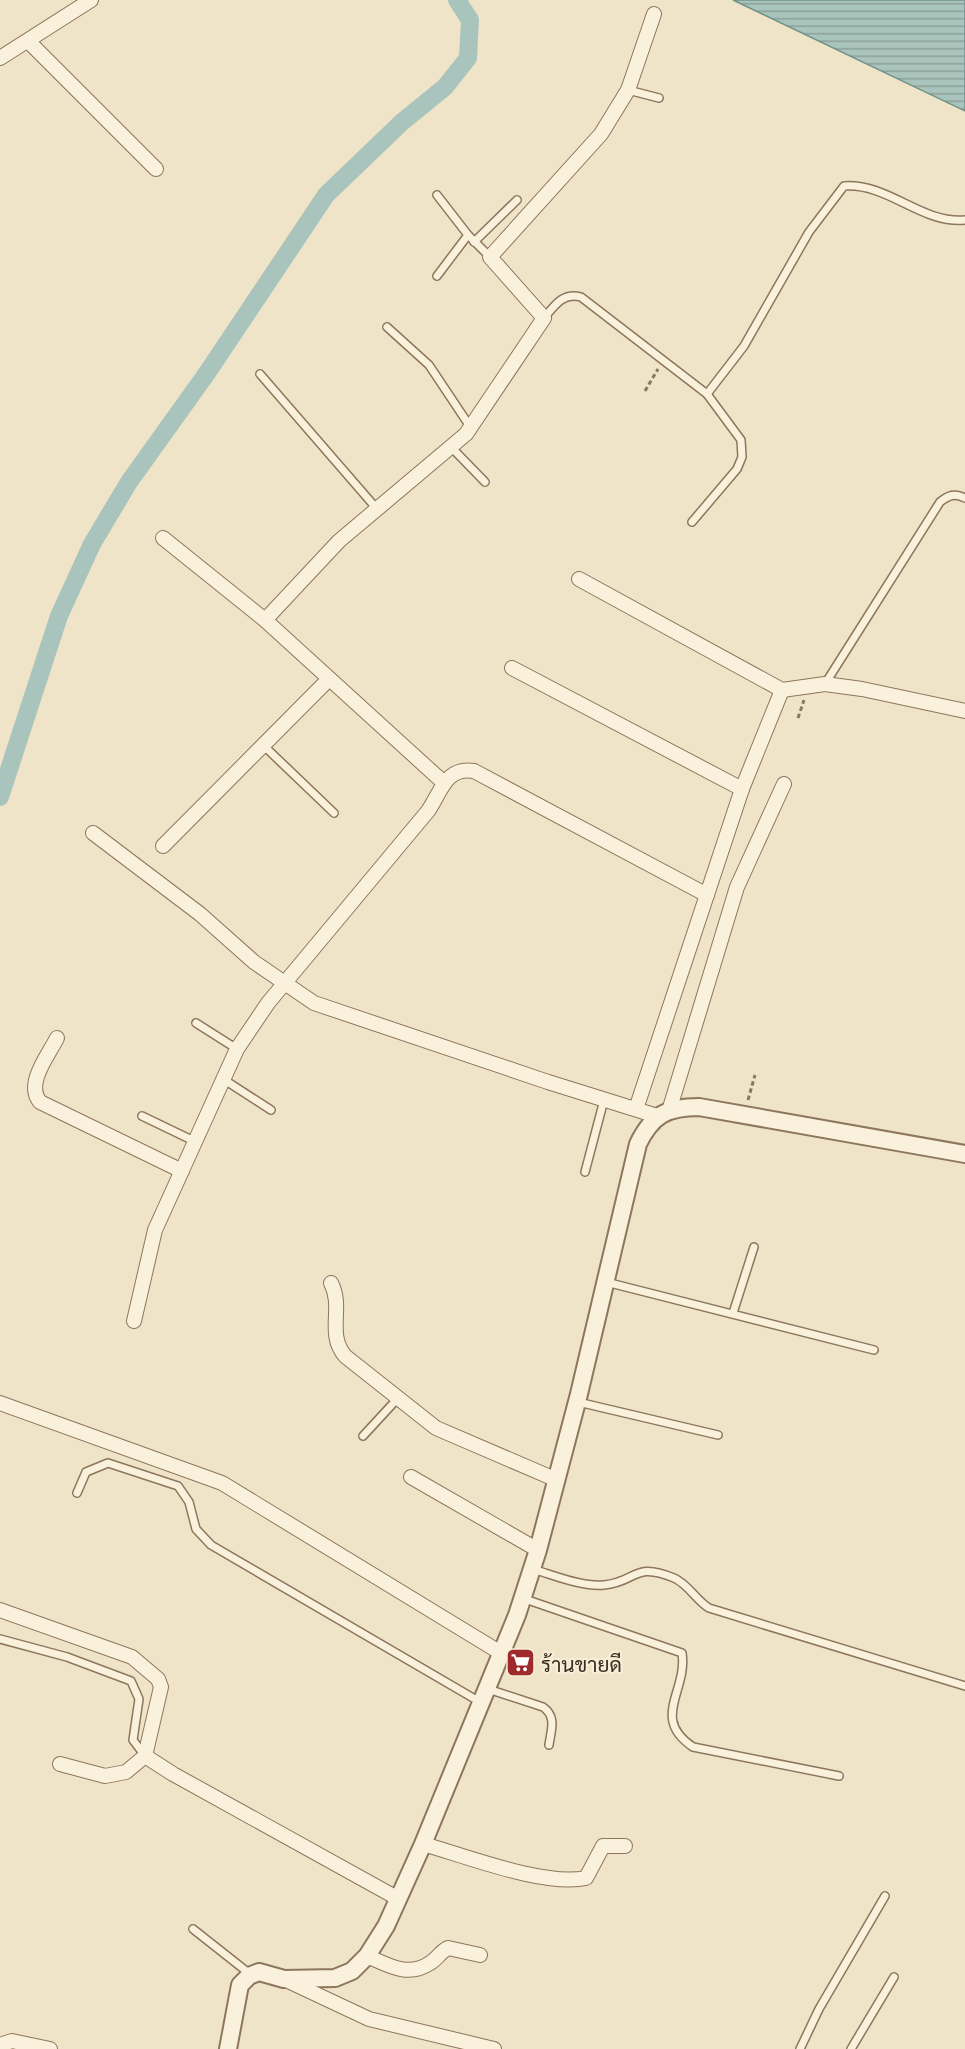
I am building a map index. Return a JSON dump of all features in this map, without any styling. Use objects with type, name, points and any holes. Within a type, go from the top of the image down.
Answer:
[{"type":"street","points":[[0,58],[29,42],[92,0]]},
{"type":"street","points":[[265,620],[339,540],[452,447],[471,428],[544,318],[490,258],[601,134],[628,90],[654,14]]},
{"type":"street","points":[[29,42],[156,169]]},
{"type":"street","points":[[163,538],[265,620],[443,782]]},
{"type":"street","points":[[579,579],[782,690],[825,684],[862,688],[965,711]]},
{"type":"street","points":[[512,668],[742,789]]},
{"type":"street","points":[[164,846],[329,679]]},
{"type":"street","points":[[636,1109],[742,789],[782,690]]},
{"type":"street","points":[[134,1321],[155,1230],[237,1049],[268,1003],[428,811],[443,782],[462,769],[474,771],[707,895]]},
{"type":"street","points":[[284,1979],[335,1978],[352,1971],[367,1956],[386,1926],[485,1696],[538,1550],[577,1402],[638,1144],[646,1127],[663,1114],[737,887],[784,784]]},
{"type":"street","points":[[93,833],[200,914],[284,985],[314,1003],[636,1109],[663,1114],[699,1107],[965,1154]]},
{"type":"street","points":[[57,1038],[33,1085],[35,1096],[40,1102],[182,1171]]},
{"type":"street","points":[[332,1284],[337,1294],[334,1331],[339,1350],[399,1397],[419,1417],[436,1428],[557,1480]]},
{"type":"street","points":[[0,1403],[222,1483],[501,1653]]},
{"type":"street","points":[[411,1477],[538,1550]]},
{"type":"street","points":[[0,1610],[132,1657],[158,1679],[161,1687],[145,1756],[126,1772],[105,1776],[60,1764]]},
{"type":"street","points":[[145,1756],[173,1774],[397,1898]]},
{"type":"street","points":[[423,1844],[550,1879],[573,1881],[586,1878],[603,1846],[625,1846]]},
{"type":"street","points":[[367,1956],[405,1971],[426,1966],[448,1948],[480,1955]]},
{"type":"street","points":[[228,2049],[240,1985],[251,1975],[260,1972],[284,1979],[369,2019],[494,2049]]},
{"type":"street","points":[[0,2045],[12,2041],[50,2049]]},
{"type":"lane","points":[[628,90],[659,98]]},
{"type":"lane","points":[[707,394],[744,346],[809,232],[844,186],[860,185],[888,193],[940,219],[965,220]]},
{"type":"lane","points":[[437,195],[490,258]]},
{"type":"lane","points":[[437,276],[471,238],[517,200]]},
{"type":"lane","points":[[544,318],[561,298],[571,294],[581,297],[662,362],[707,394],[741,440],[742,457],[737,469],[692,522]]},
{"type":"lane","points":[[387,327],[429,365],[471,428]]},
{"type":"lane","points":[[260,374],[377,509]]},
{"type":"lane","points":[[452,447],[485,482]]},
{"type":"lane","points":[[825,684],[940,502],[956,494],[965,498]]},
{"type":"lane","points":[[263,746],[334,813]]},
{"type":"lane","points":[[196,1023],[237,1049]]},
{"type":"lane","points":[[223,1079],[271,1110]]},
{"type":"lane","points":[[585,1172],[604,1100]]},
{"type":"lane","points":[[142,1116],[196,1142]]},
{"type":"lane","points":[[733,1313],[754,1247]]},
{"type":"lane","points":[[606,1282],[874,1350]]},
{"type":"lane","points":[[363,1436],[399,1397]]},
{"type":"lane","points":[[577,1402],[718,1435]]},
{"type":"lane","points":[[77,1493],[86,1472],[108,1463],[178,1486],[189,1502],[196,1529],[211,1545],[485,1696],[543,1707],[553,1718],[549,1745]]},
{"type":"lane","points":[[532,1568],[598,1585],[606,1585],[642,1571],[651,1570],[677,1579],[709,1608],[965,1686]]},
{"type":"lane","points":[[522,1598],[682,1653],[672,1723],[678,1735],[693,1747],[839,1776]]},
{"type":"lane","points":[[0,1639],[67,1657],[126,1678],[135,1687],[139,1698],[133,1740],[145,1756]]},
{"type":"lane","points":[[800,2049],[819,2009],[885,1896]]},
{"type":"lane","points":[[193,1929],[251,1975]]},
{"type":"lane","points":[[851,2049],[894,1977]]},
{"type":"path","points":[[645,391],[662,362]]},
{"type":"path","points":[[744,1114],[755,1075]]},
{"type":"water","points":[[733,0],[965,0],[965,111]]},
{"type":"waterway","points":[[0,797],[59,616],[92,544],[129,482],[207,373],[326,195],[402,122],[445,87],[468,58],[470,20],[457,0]]},
{"type":"place","name":"ร้านขายดี","points":[[520,1663]]}]
